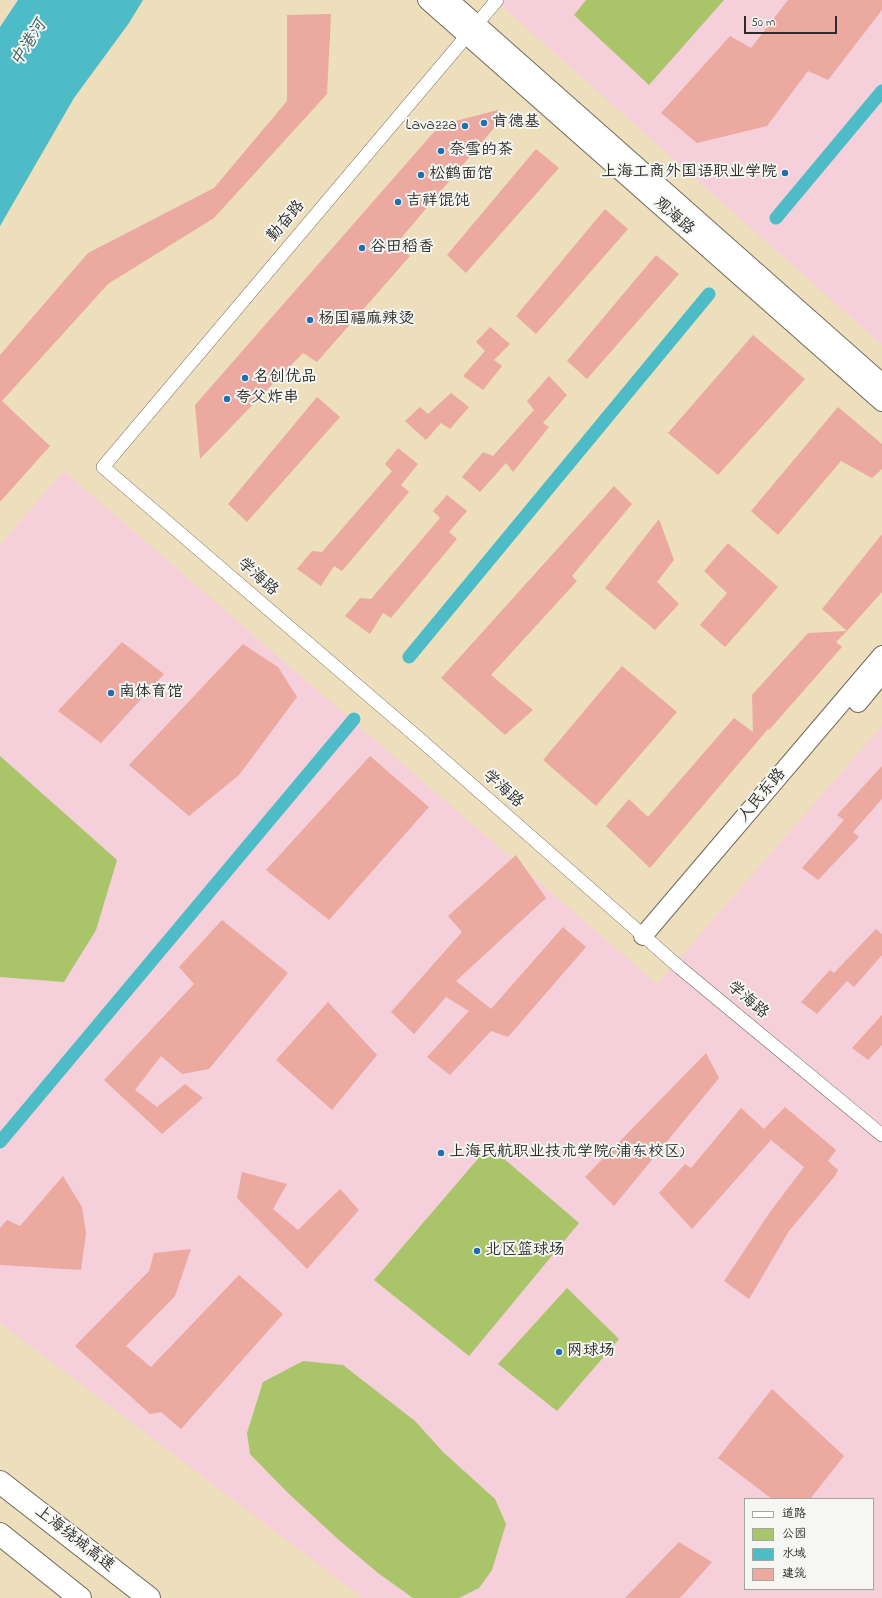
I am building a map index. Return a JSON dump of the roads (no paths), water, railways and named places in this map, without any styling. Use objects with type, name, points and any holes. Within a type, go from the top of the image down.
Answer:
[{"type":"highway","name":"上海绕城高速","points":[[0,1482],[150,1598]]},
{"type":"highway","points":[[0,1534],[80,1598]]},
{"type":"main road","name":"观海路","points":[[427,0],[472,30],[882,383]]},
{"type":"main road","name":"观海路","points":[[449,0],[472,30],[882,402]]},
{"type":"main road","name":"人民东路","points":[[648,940],[882,655]]},
{"type":"main road","name":"人民东路","points":[[648,940],[882,674]]},
{"type":"street","name":"勤奋路","points":[[103,467],[497,0]]},
{"type":"street","name":"学海路","points":[[103,467],[422,742],[648,940],[882,1135]]},
{"type":"water","name":"中港河","points":[[18,0],[143,0],[129,23],[74,98],[0,226],[0,27]]},
{"type":"waterway","points":[[776,218],[882,91]]},
{"type":"waterway","points":[[409,657],[709,294]]},
{"type":"waterway","points":[[0,1142],[354,719]]},
{"type":"place","name":"肯德基","points":[[484,123]]},
{"type":"place","name":"Lavazza","points":[[465,126]]},
{"type":"place","name":"奈雪的茶","points":[[441,151]]},
{"type":"place","name":"上海工商外国语职业学院","points":[[785,173]]},
{"type":"place","name":"松鹤面馆","points":[[421,175]]},
{"type":"place","name":"吉祥馄饨","points":[[398,202]]},
{"type":"place","name":"谷田稻香","points":[[362,248]]},
{"type":"place","name":"杨国福麻辣烫","points":[[310,320]]},
{"type":"place","name":"名创优品","points":[[245,378]]},
{"type":"place","name":"夸父炸串","points":[[227,399]]},
{"type":"place","name":"南体育馆","points":[[111,693]]},
{"type":"place","name":"上海民航职业技术学院(浦东校区)","points":[[441,1153]]},
{"type":"place","name":"北区篮球场","points":[[477,1251]]},
{"type":"place","name":"网球场","points":[[559,1352]]}]
